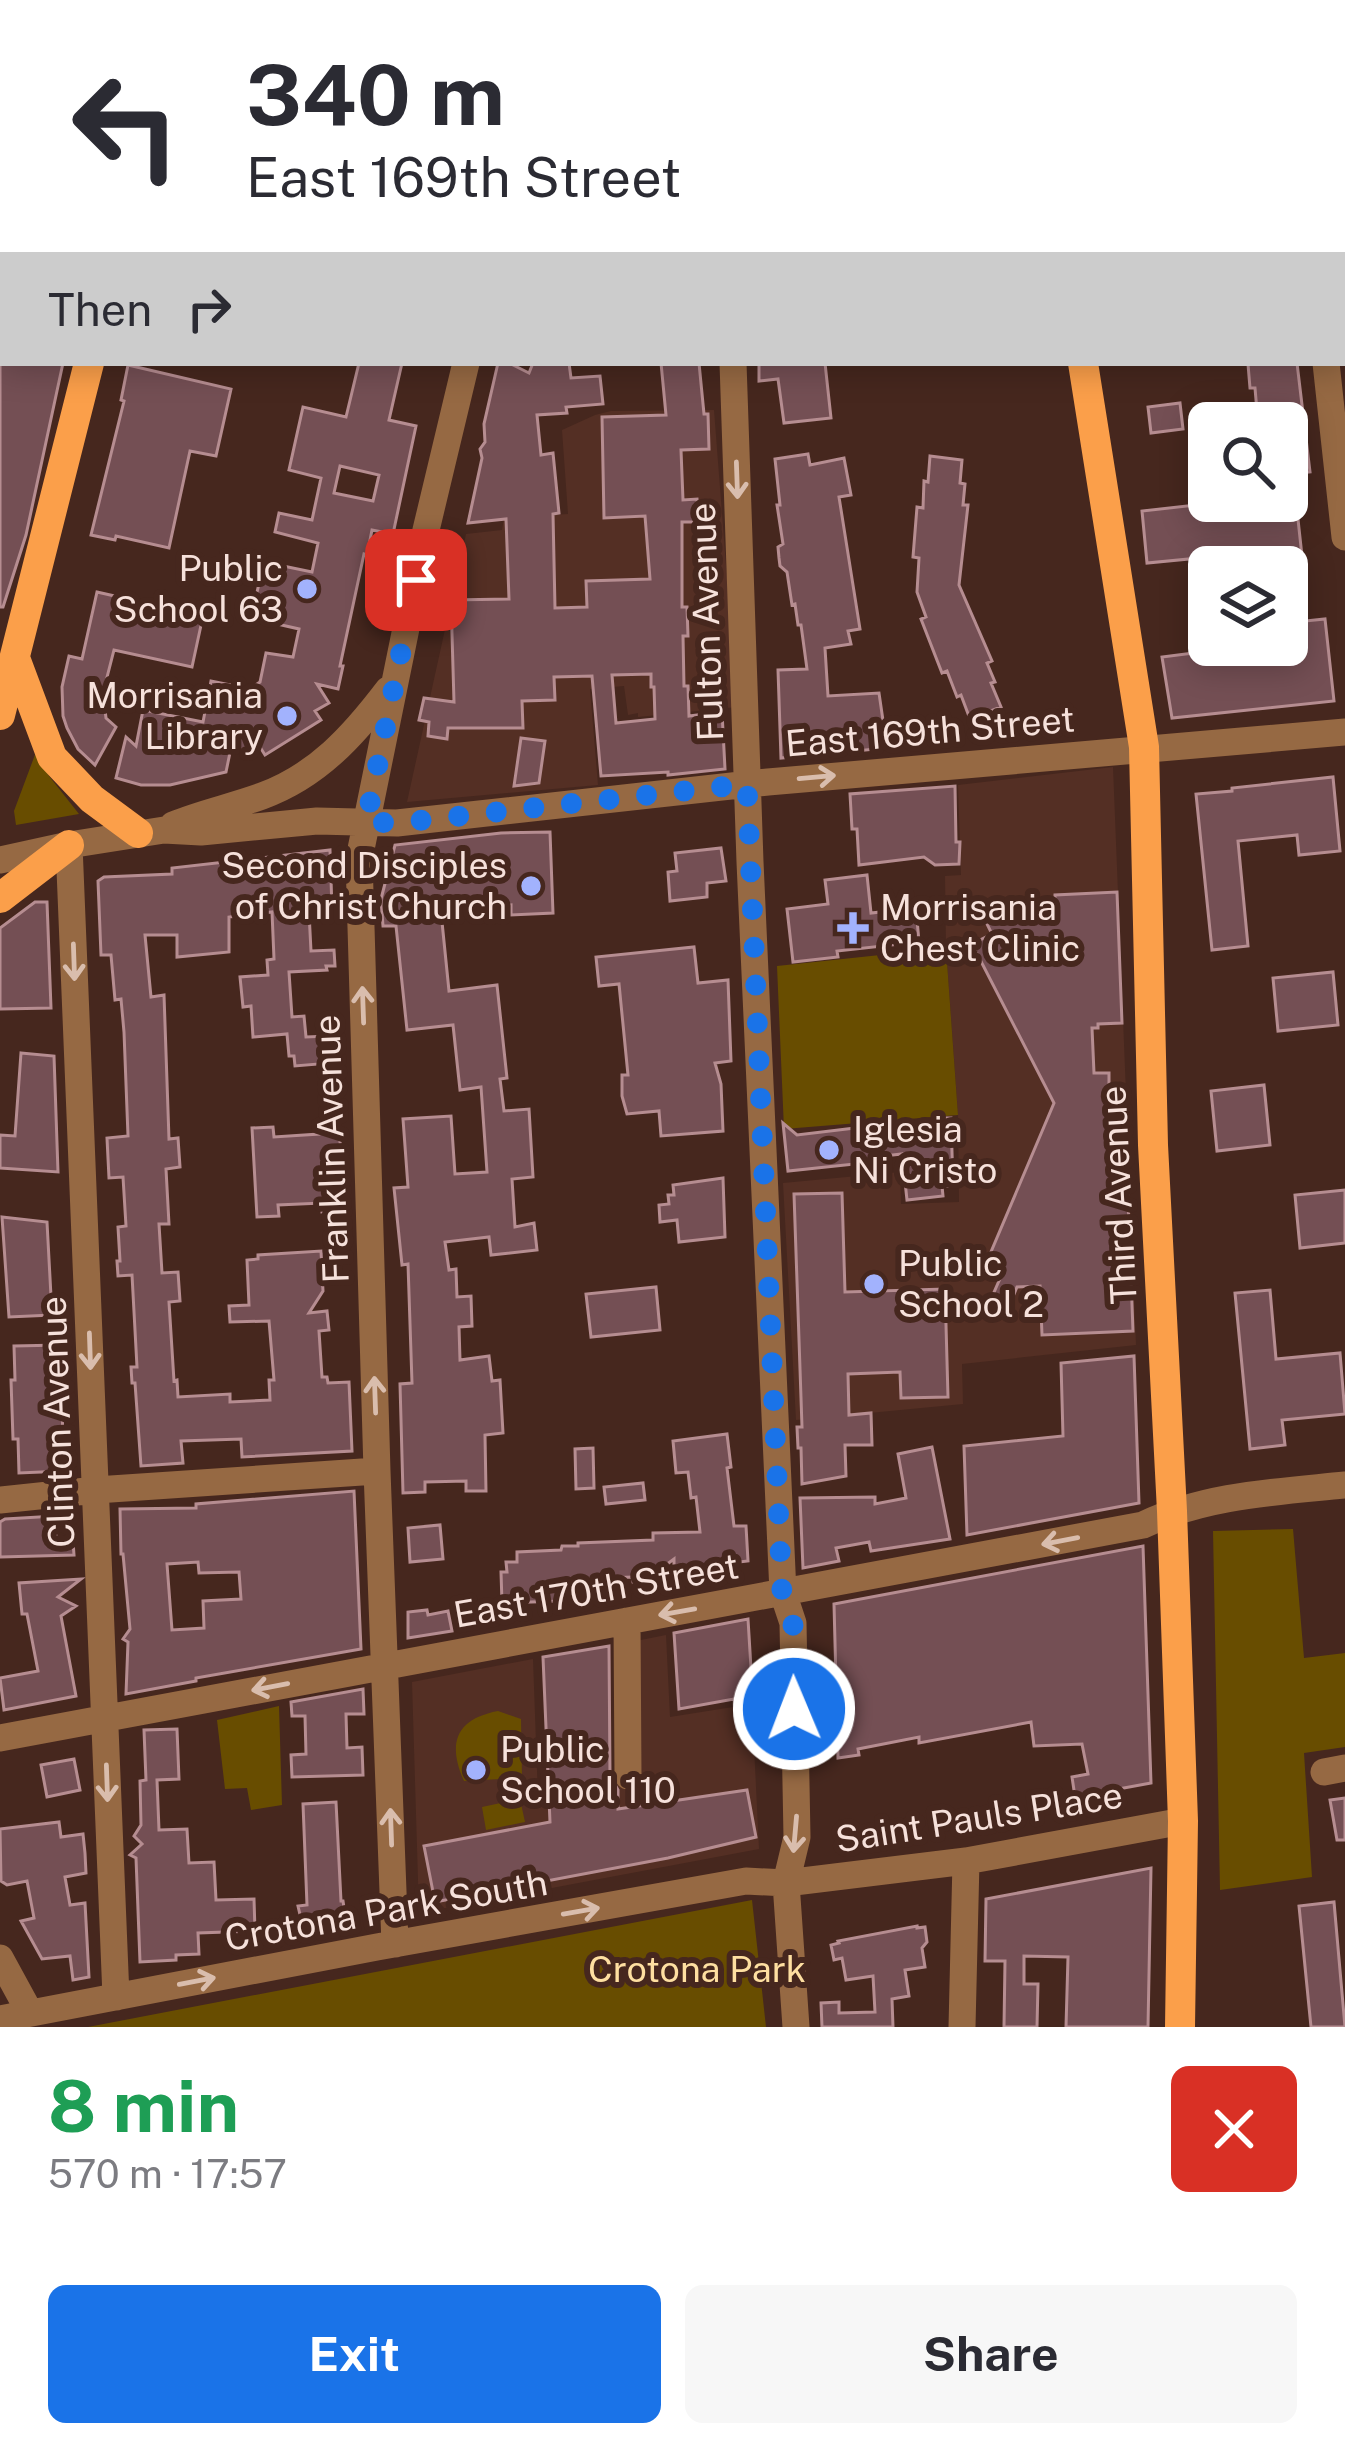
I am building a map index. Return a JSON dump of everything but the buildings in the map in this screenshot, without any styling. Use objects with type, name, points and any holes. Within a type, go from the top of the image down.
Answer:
[{"type":"main road","points":[[0,715],[88,366]]},
{"type":"main road","name":"Third Avenue","points":[[1084,366],[1144,747],[1153,1145],[1183,1821],[1180,2027]]},
{"type":"main road","points":[[14,658],[52,757],[92,799],[151,831]]},
{"type":"main road","points":[[0,898],[69,845]]},
{"type":"street","name":"Franklin Avenue","points":[[395,1943],[359,859],[465,366]]},
{"type":"street","name":"Fulton Avenue","points":[[733,366],[782,1593],[793,1623],[797,1838],[786,1883],[796,2027]]},
{"type":"street","points":[[1326,366],[1345,537]]},
{"type":"street","name":"East 169th Street","points":[[0,860],[151,831],[269,794],[342,747],[394,682]]},
{"type":"street","name":"East 169th Street","points":[[151,831],[201,832],[317,821],[397,823],[747,784],[1345,732]]},
{"type":"street","name":"Clinton Avenue","points":[[69,845],[116,1997]]},
{"type":"street","points":[[0,1500],[377,1471]]},
{"type":"street","name":"East 170th Street","points":[[0,1738],[1142,1525],[1172,1511],[1222,1499],[1345,1484]]},
{"type":"street","points":[[627,1621],[628,1776]]},
{"type":"street","name":"Saint Pauls Place","points":[[786,1883],[966,1861],[1183,1821]]},
{"type":"street","points":[[962,2027],[966,1861]]},
{"type":"street","name":"Crotona Park South","points":[[0,2019],[746,1881],[786,1883]]},
{"type":"street","points":[[0,1958],[30,2012]]},
{"type":"shaded area","points":[[714,410],[737,707],[638,717],[638,713],[628,715],[624,686],[590,689],[598,785],[407,802],[466,534],[502,530],[504,518],[568,514],[562,430],[611,411]]},
{"type":"shaded area","points":[[1113,767],[1136,1345],[962,1364],[963,1404],[796,1420],[783,1183],[900,1172],[901,1204],[959,1202],[945,876],[961,875],[958,785]]},
{"type":"shaded area","name":"Public School 110","points":[[666,1635],[670,1717],[752,1704],[759,1849],[419,1913],[412,1682],[533,1659],[538,1798],[617,1784],[636,1641]]},
{"type":"green space","points":[[36,752],[79,814],[16,825],[14,811]]},
{"type":"green space","points":[[946,948],[958,1115],[784,1129],[777,966]]},
{"type":"green space","points":[[1293,1529],[1304,1658],[1345,1653],[1345,1747],[1304,1753],[1312,1877],[1220,1890],[1213,1531]]},
{"type":"green space","points":[[279,1706],[282,1805],[251,1810],[247,1788],[225,1789],[217,1720]]},
{"type":"green space","points":[[498,1711],[521,1719],[522,1778],[464,1781],[456,1755],[459,1735],[473,1720]]},
{"type":"green space","points":[[520,1799],[525,1822],[486,1830],[482,1807]]},
{"type":"green space","name":"Crotona Park","points":[[752,1900],[766,2027],[88,2027]]},
{"type":"place","name":"Public School 63","points":[[307,589]]},
{"type":"place","name":"Morrisania Library","points":[[287,716]]},
{"type":"place","name":"Second Disciples of Christ Church","points":[[531,886]]},
{"type":"place","name":"Morrisania Chest Clinic","points":[[853,928]]},
{"type":"place","name":"Iglesia Ni Cristo","points":[[829,1150]]},
{"type":"place","name":"Public School 2","points":[[874,1284]]},
{"type":"place","name":"Public School 110","points":[[476,1770]]},
{"type":"route","points":[[416,580],[366,822],[397,823],[747,784],[782,1593],[793,1623],[794,1709]]}]
